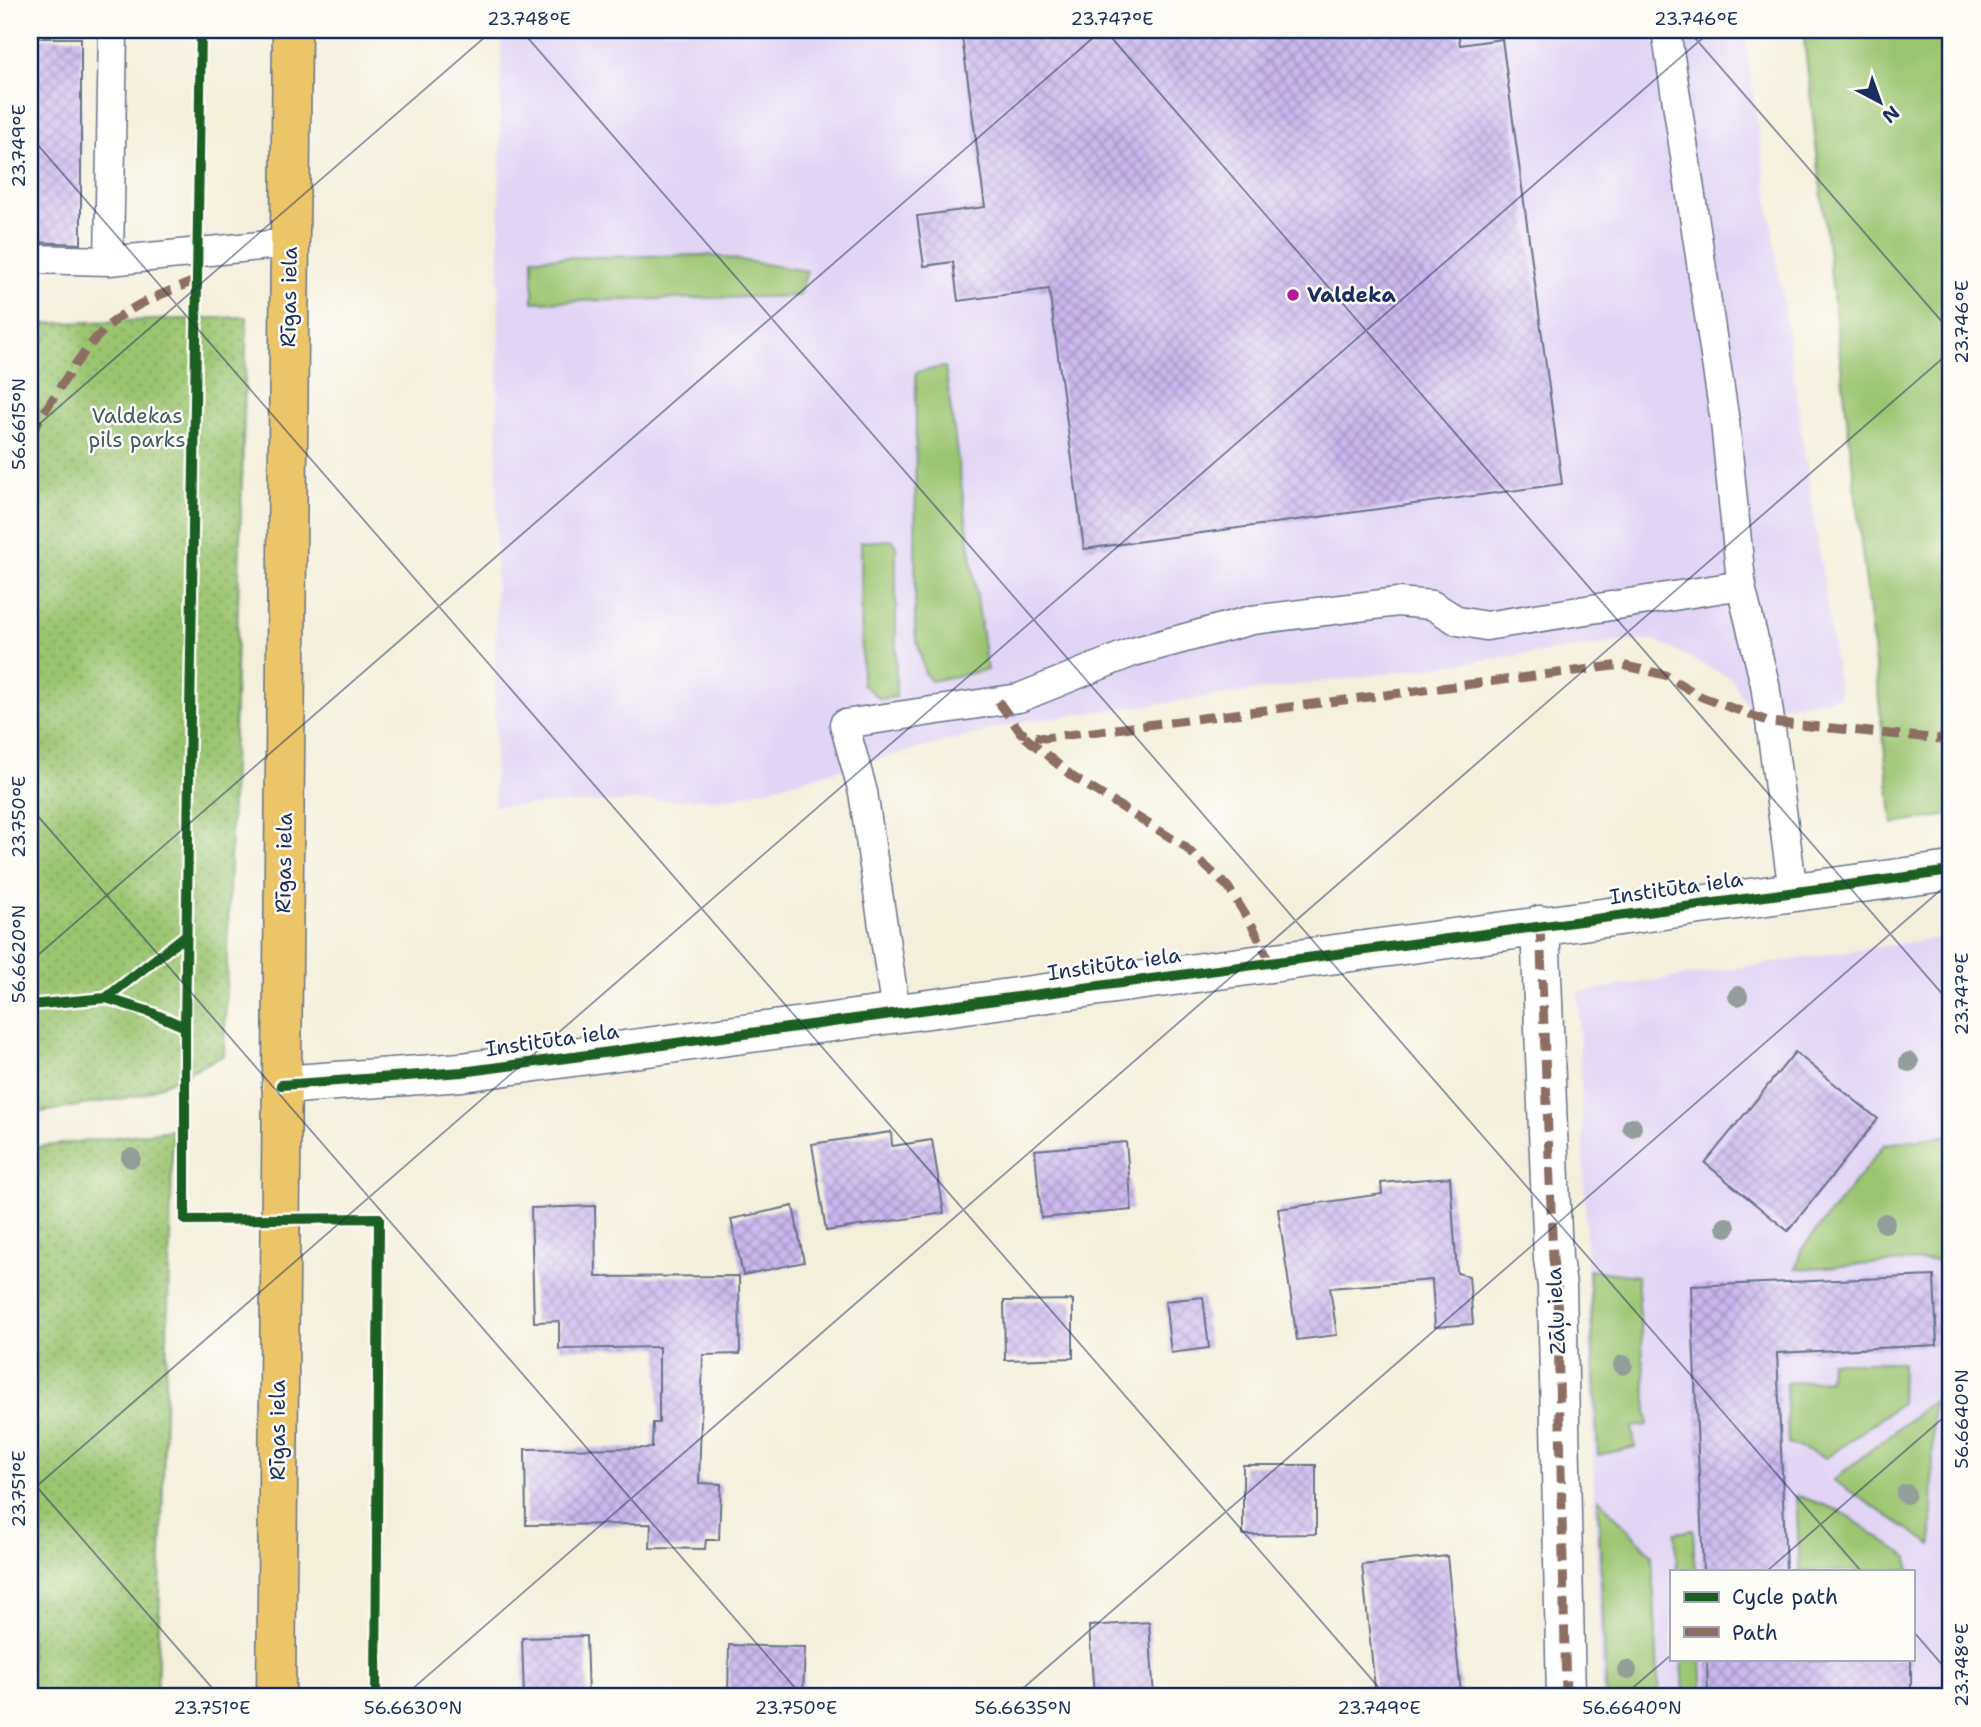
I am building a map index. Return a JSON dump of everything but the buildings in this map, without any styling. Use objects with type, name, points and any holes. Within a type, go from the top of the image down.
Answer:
[{"type":"main road","name":"Rīgas iela","points":[[276,1697],[292,30]]},
{"type":"street","name":"Institūta iela","points":[[281,1086],[462,1072],[1951,871]]},
{"type":"street","name":"Zāļu iela","points":[[1540,925],[1553,1259],[1557,1286],[1566,1697]]},
{"type":"lane","points":[[109,261],[113,30]]},
{"type":"lane","points":[[1666,30],[1726,422],[1742,584],[1765,684],[1793,892]]},
{"type":"lane","points":[[30,259],[109,261],[290,243]]},
{"type":"lane","points":[[896,1013],[863,792],[844,724],[1018,698],[1133,652],[1252,620],[1398,602],[1432,605],[1458,621],[1486,626],[1742,584]]},
{"type":"shaded area","points":[[501,30],[1744,30],[1840,697],[1750,711],[1731,678],[1654,640],[1628,641],[1022,722],[732,798],[494,806]]},
{"type":"shaded area","points":[[1951,936],[1951,1697],[1601,1697],[1578,992]]},
{"type":"green space","points":[[1803,30],[1951,30],[1951,815],[1893,824]]},
{"type":"green space","points":[[708,255],[807,271],[799,296],[533,302],[533,258]]},
{"type":"green space","name":"Valdekas pils parks","points":[[247,317],[224,1055],[142,1095],[30,1114],[30,324]]},
{"type":"green space","points":[[945,367],[987,670],[931,681],[925,674],[915,632],[916,372]]},
{"type":"green space","points":[[893,540],[896,546],[896,697],[880,699],[862,684],[861,542]]},
{"type":"green space","points":[[173,1130],[157,1697],[30,1697],[30,1148]]},
{"type":"green space","points":[[1951,1135],[1951,1259],[1796,1269],[1801,1250],[1885,1144]]},
{"type":"green space","points":[[1589,1270],[1637,1276],[1648,1425],[1632,1427],[1635,1447],[1598,1455]]},
{"type":"green space","points":[[1830,1362],[1902,1362],[1901,1403],[1826,1458],[1788,1443],[1786,1383],[1829,1380]]},
{"type":"green space","points":[[1933,1401],[1932,1545],[1833,1480]]},
{"type":"green space","points":[[1796,1495],[1840,1511],[1908,1557],[1909,1570],[1800,1570]]},
{"type":"green space","points":[[1598,1498],[1652,1555],[1659,1697],[1606,1697]]},
{"type":"green space","points":[[1693,1530],[1695,1570],[1677,1570],[1675,1533]]},
{"type":"green space","points":[[1682,1660],[1701,1660],[1703,1695],[1684,1694]]},
{"type":"marked path","points":[[30,434],[79,359],[102,332],[133,308],[196,280]]},
{"type":"marked path","points":[[998,701],[1021,733],[1044,738],[1622,665],[1665,675],[1702,697],[1770,722],[1951,740]]},
{"type":"marked path","points":[[1025,737],[1073,777],[1184,846],[1228,887],[1253,927],[1270,962]]},
{"type":"marked path","points":[[1540,925],[1553,1259],[1557,1286],[1566,1697]]},
{"type":"cycle path","points":[[201,30],[185,1027],[185,1220],[379,1218],[376,1697]]},
{"type":"cycle path","points":[[281,1085],[462,1072],[1951,871]]},
{"type":"cycle path","points":[[106,998],[186,935]]},
{"type":"cycle path","points":[[30,1005],[106,998],[185,1027]]},
{"type":"place","name":"Valdeka","points":[[1293,295]]}]
